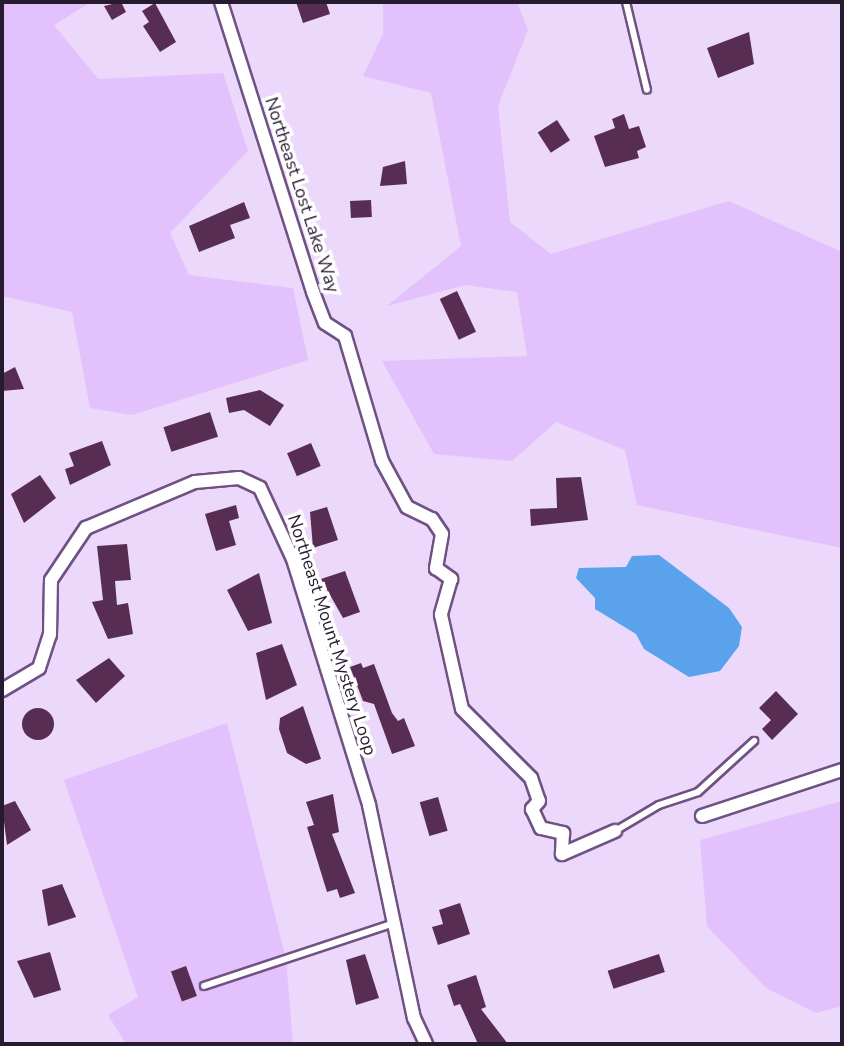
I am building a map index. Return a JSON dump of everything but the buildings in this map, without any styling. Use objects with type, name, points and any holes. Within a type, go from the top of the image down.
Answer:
[{"type":"street","name":"Northeast Lost Lake Way","points":[[221,2],[301,258],[325,323],[345,336],[382,461],[407,507],[432,519],[442,534],[436,568],[451,579],[441,615],[462,709],[531,778],[539,801],[532,809],[541,828],[563,833],[562,854],[615,831]]},
{"type":"street","name":"Northeast Mount Mystery Loop","points":[[2,690],[39,668],[50,635],[51,580],[86,528],[195,482],[239,478],[260,488],[297,572],[369,805],[414,1018],[426,1044]]},
{"type":"street","points":[[702,816],[842,770]]},
{"type":"lane","points":[[626,2],[647,90]]},
{"type":"lane","points":[[615,831],[659,804],[698,792],[754,741]]},
{"type":"lane","points":[[204,986],[395,923]]},
{"type":"shaded area","points":[[2,2],[91,2],[54,25],[98,79],[223,73],[248,151],[170,233],[189,275],[293,288],[308,360],[132,415],[90,408],[72,312],[2,296]]},
{"type":"shaded area","points":[[383,2],[517,2],[528,30],[498,106],[510,222],[551,254],[729,201],[842,252],[842,548],[637,505],[625,450],[556,422],[512,461],[434,454],[382,361],[527,356],[517,292],[465,285],[387,306],[461,246],[431,93],[363,76],[383,34]]},
{"type":"shaded area","points":[[227,723],[286,959],[293,1044],[126,1044],[108,1015],[138,997],[64,780]]},
{"type":"shaded area","points":[[842,801],[842,1006],[816,1013],[766,988],[707,926],[700,840]]},
{"type":"water","points":[[659,555],[729,608],[742,627],[739,646],[720,671],[689,677],[644,649],[636,634],[595,609],[595,598],[576,578],[579,568],[626,567],[632,556]]}]
